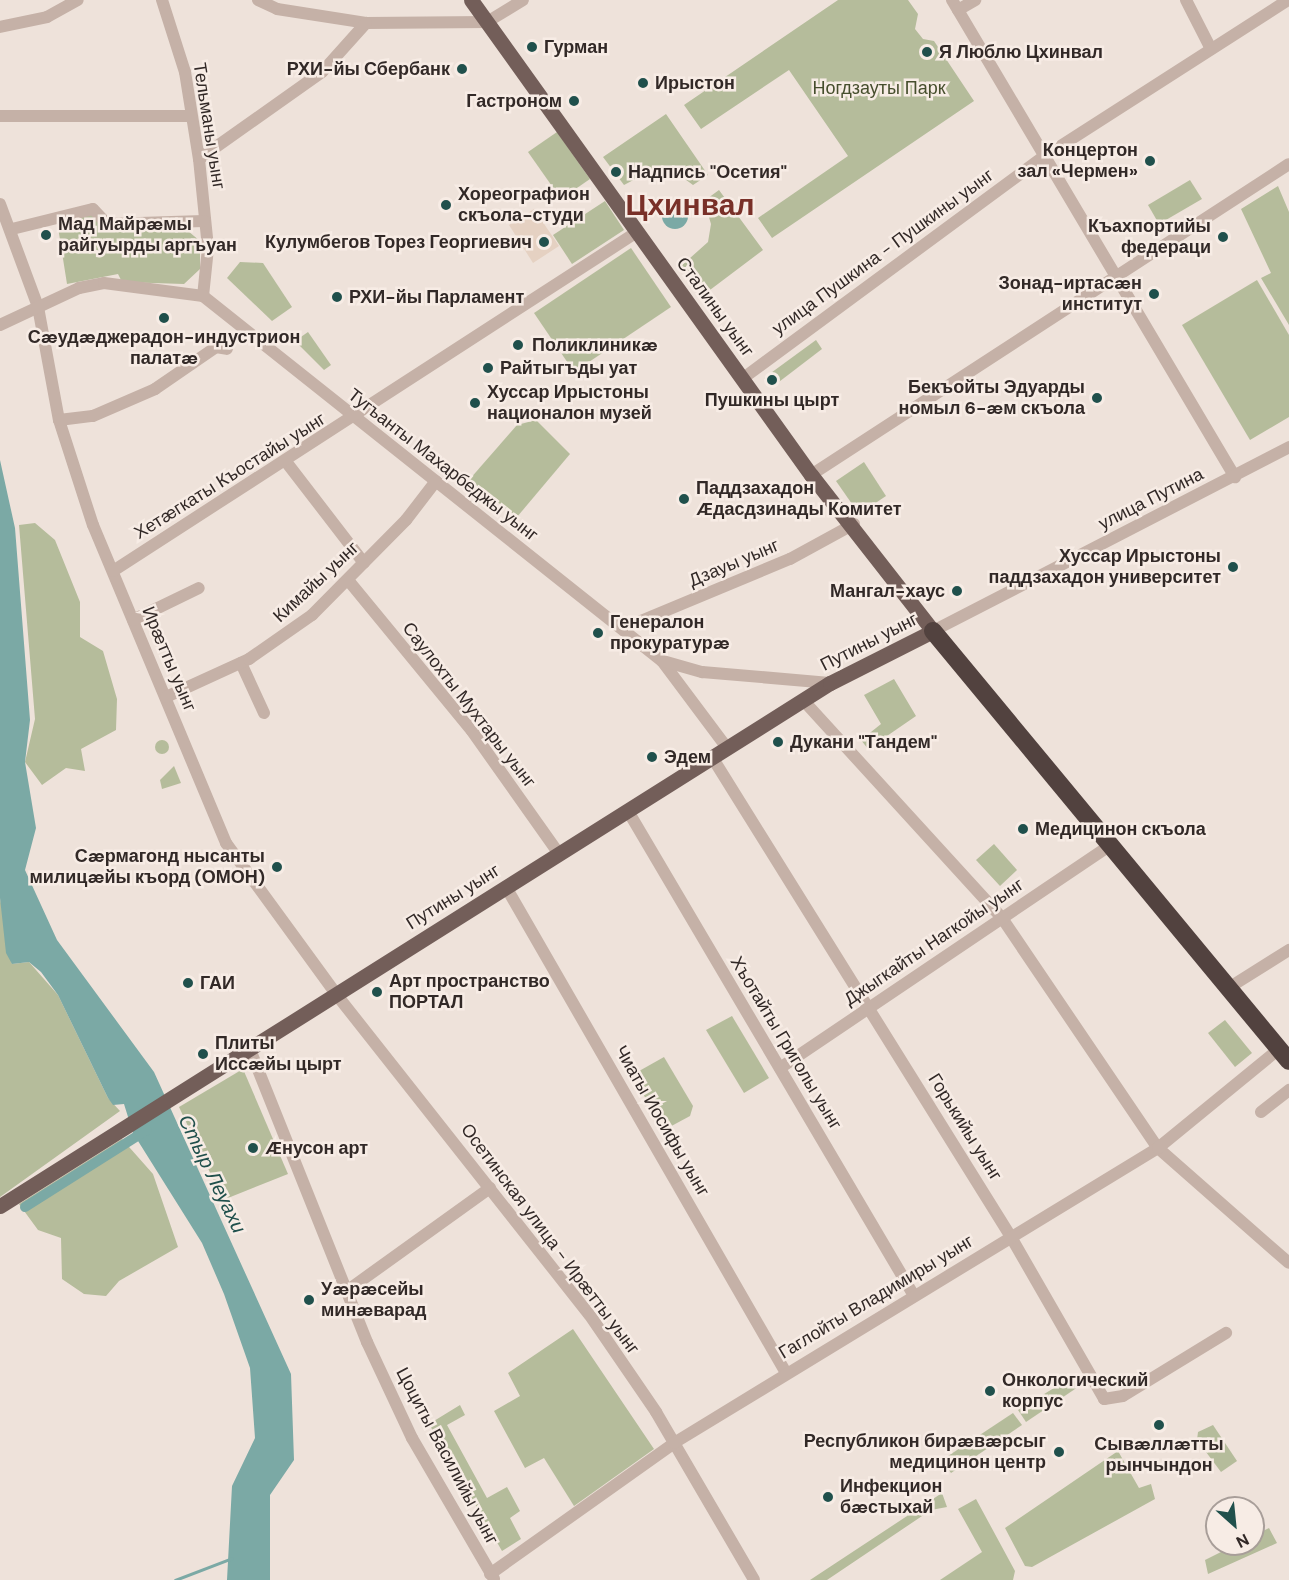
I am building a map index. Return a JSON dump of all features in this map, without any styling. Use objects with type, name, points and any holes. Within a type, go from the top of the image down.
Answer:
[{"type":"highway","points":[[933,631],[1284,1055]]},
{"type":"main road","name":"Сталины уынг","points":[[471,0],[811,476],[854,524],[933,631]]},
{"type":"main road","name":"Путины уынг","points":[[0,1206],[830,683],[933,631]]},
{"type":"street","points":[[0,27],[47,17],[78,0]]},
{"type":"street","name":"Тельманы уынг","points":[[162,0],[185,72],[199,159],[204,221],[203,296]]},
{"type":"street","points":[[258,0],[277,9],[366,23],[487,22],[523,0]]},
{"type":"street","points":[[975,0],[955,5],[1234,477]]},
{"type":"street","points":[[1186,0],[1211,49]]},
{"type":"street","name":"улица Пушкина - Пушкины уынг","points":[[742,379],[1045,156],[1288,0]]},
{"type":"street","points":[[199,159],[322,72],[366,23]]},
{"type":"street","points":[[0,116],[191,116]]},
{"type":"street","points":[[811,476],[1114,274],[1289,164]]},
{"type":"street","name":"Ирæтты уынг","points":[[0,204],[12,229],[38,307],[59,420],[113,571],[226,843],[336,993]]},
{"type":"street","points":[[12,229],[93,209],[107,224],[204,221]]},
{"type":"street","name":"Хетæгкаты Къостайы уынг","points":[[113,571],[287,463],[637,232]]},
{"type":"street","points":[[0,325],[38,307],[104,283],[203,296]]},
{"type":"street","name":"Тугъанты Махарбеджы уынг","points":[[203,296],[353,418],[624,628],[662,661],[727,748]]},
{"type":"street","points":[[59,420],[93,416],[155,389],[216,347],[227,349]]},
{"type":"street","name":"улица Путина","points":[[933,631],[1289,447]]},
{"type":"street","points":[[287,463],[364,563]]},
{"type":"street","name":"Кимайы уынг","points":[[166,697],[241,663],[285,637],[348,580],[436,481]]},
{"type":"street","name":"Дзауы уынг","points":[[624,628],[790,559],[854,524]]},
{"type":"street","name":"Саулохты Мухтары уынг","points":[[348,580],[472,731],[559,854]]},
{"type":"street","points":[[133,620],[199,588]]},
{"type":"street","name":"Тугъанты Махарбеджы уынг","points":[[662,661],[713,674],[830,683]]},
{"type":"street","points":[[241,663],[264,713]]},
{"type":"street","points":[[803,700],[1002,918],[1158,1148],[1289,1263]]},
{"type":"street","name":"Горькийы уынг","points":[[712,757],[870,1007],[1011,1237],[1104,1399],[1123,1396],[1227,1333]]},
{"type":"street","name":"Хъотайты Григолы уынг","points":[[628,811],[914,1294]]},
{"type":"street","name":"Джыгкайты Нагкойы уынг","points":[[780,1068],[1109,846]]},
{"type":"street","name":"Чиаты Иосифы уынг","points":[[506,887],[786,1373]]},
{"type":"street","points":[[1230,987],[1289,950]]},
{"type":"street","name":"Осетинская улица - Ирæтты уынг","points":[[336,993],[589,1314],[674,1443],[754,1580]]},
{"type":"street","name":"Цоциты Василийы уынг","points":[[249,1047],[348,1290],[412,1438],[492,1577]]},
{"type":"street","name":"Гаглойты Владимиры уынг","points":[[492,1577],[674,1443],[914,1294],[1158,1148],[1284,1055]]},
{"type":"street","points":[[1261,1113],[1289,1090]]},
{"type":"street","points":[[348,1290],[490,1188]]},
{"type":"green space","name":"Ногдзауты Парк","points":[[838,0],[908,0],[918,14],[915,29],[923,39],[934,41],[974,101],[772,238],[758,218],[848,156],[789,70],[701,129],[684,105]]},
{"type":"green space","points":[[666,114],[708,175],[693,185],[674,171],[656,168],[624,185],[603,157]]},
{"type":"green space","points":[[557,132],[590,179],[561,199],[528,152]]},
{"type":"green space","points":[[1190,180],[1202,199],[1159,224],[1148,205]]},
{"type":"green space","points":[[1278,186],[1289,212],[1289,325],[1261,278],[1271,273],[1241,209]]},
{"type":"green space","points":[[719,190],[763,250],[702,296],[680,267],[708,242],[711,224],[704,201]]},
{"type":"green space","points":[[605,201],[624,230],[572,264],[553,235]]},
{"type":"green space","points":[[93,212],[100,222],[182,226],[200,241],[200,269],[184,284],[122,282],[118,274],[67,284],[57,221]]},
{"type":"green space","points":[[631,248],[671,307],[574,372],[534,313]]},
{"type":"green space","points":[[240,262],[263,263],[292,307],[272,321],[227,278]]},
{"type":"green space","points":[[1257,280],[1289,335],[1289,417],[1250,440],[1182,325]]},
{"type":"green space","points":[[308,332],[331,365],[324,370],[295,341]]},
{"type":"green space","points":[[816,340],[822,349],[771,388],[764,378]]},
{"type":"green space","points":[[536,420],[570,454],[517,517],[469,480],[517,425]]},
{"type":"green space","points":[[864,462],[886,496],[859,514],[836,481]]},
{"type":"green space","points":[[35,523],[55,540],[80,602],[80,637],[103,651],[117,699],[116,730],[81,749],[85,771],[66,768],[42,785],[25,762],[35,719],[19,525]]},
{"type":"green space","points":[[894,679],[916,716],[868,749],[861,740],[881,724],[864,695]]},
{"type":"green space","points":[[159,740],[165,740],[169,747],[165,754],[159,754],[155,750],[155,744]]},
{"type":"green space","points":[[174,766],[181,783],[162,789],[160,780]]},
{"type":"green space","points":[[994,844],[1017,870],[1000,886],[976,860]]},
{"type":"green space","points":[[0,898],[12,964],[29,962],[58,995],[108,1098],[120,1111],[0,1197]]},
{"type":"green space","points":[[732,1016],[769,1078],[744,1093],[706,1030]]},
{"type":"green space","points":[[1225,1020],[1252,1053],[1235,1067],[1208,1033]]},
{"type":"green space","points":[[664,1057],[693,1106],[690,1116],[664,1130],[632,1075]]},
{"type":"green space","points":[[243,1069],[288,1174],[223,1200],[179,1107]]},
{"type":"green space","points":[[122,1139],[153,1174],[178,1247],[119,1281],[106,1296],[84,1294],[62,1279],[61,1238],[38,1230],[19,1204]]},
{"type":"green space","points":[[573,1329],[654,1449],[574,1506],[544,1458],[525,1468],[494,1411],[520,1396],[508,1373]]},
{"type":"green space","points":[[1072,1377],[1078,1387],[1026,1422],[1018,1410]]},
{"type":"green space","points":[[460,1405],[465,1415],[447,1425],[487,1498],[507,1487],[520,1511],[510,1518],[521,1539],[502,1551],[429,1424]]},
{"type":"green space","points":[[1013,1413],[1022,1425],[951,1473],[942,1460]]},
{"type":"green space","points":[[1213,1425],[1237,1461],[1221,1472],[1197,1440],[1198,1432]]},
{"type":"green space","points":[[1118,1451],[1139,1488],[1151,1484],[1155,1499],[1032,1567],[1025,1566],[1005,1528]]},
{"type":"green space","points":[[942,1493],[947,1507],[931,1510],[827,1580],[810,1580]]},
{"type":"green space","points":[[976,1499],[1015,1571],[1013,1580],[940,1580],[982,1552],[958,1509]]},
{"type":"green space","points":[[1269,1528],[1277,1543],[1265,1548],[1265,1530]]},
{"type":"green space","points":[[1213,1556],[1248,1556],[1208,1574],[1205,1560]]},
{"type":"shaded area","points":[[534,209],[559,246],[533,263],[509,225]]},
{"type":"water","points":[[675,203],[684,207],[688,216],[684,225],[675,229],[666,225],[662,216],[666,207]]},
{"type":"water","points":[[0,460],[15,528],[30,720],[25,762],[36,828],[25,870],[57,940],[154,1072],[291,1374],[294,1460],[270,1495],[270,1580],[227,1580],[232,1486],[255,1438],[250,1368],[224,1294],[202,1243],[133,1133],[124,1104],[113,1105],[108,1098],[58,995],[41,972],[29,962],[12,964],[6,953],[0,898]]},
{"type":"waterway","points":[[25,1207],[147,1130]]},
{"type":"waterway","points":[[175,1580],[232,1558]]},
{"type":"place","name":"Гурман","points":[[532,47]]},
{"type":"place","name":"Я Люблю Цхинвал","points":[[927,52]]},
{"type":"place","name":"РХИ-йы Сбербанк","points":[[462,69]]},
{"type":"place","name":"Ирыстон","points":[[643,83]]},
{"type":"place","name":"Гастроном","points":[[574,101]]},
{"type":"place","name":"Концертон зал «Чермен»","points":[[1150,161]]},
{"type":"place","name":"Надпись \"Осетия\"","points":[[616,172]]},
{"type":"place","name":"Хореографион скъола-студи","points":[[446,205]]},
{"type":"place","name":"Мад Майрæмы райгуырды аргъуан","points":[[46,235]]},
{"type":"place","name":"Къахпортийы федераци","points":[[1223,237]]},
{"type":"place","name":"Кулумбегов Торез Георгиевич","points":[[544,242]]},
{"type":"place","name":"Зонад-иртасæн институт","points":[[1154,294]]},
{"type":"place","name":"РХИ-йы Парламент","points":[[337,297]]},
{"type":"place","name":"Сæудæджерадон-индустрион палатæ","points":[[164,318]]},
{"type":"place","name":"Поликлиникæ","points":[[518,345]]},
{"type":"place","name":"Райтыгъды уат","points":[[488,368]]},
{"type":"place","name":"Пушкины цырт","points":[[772,380]]},
{"type":"place","name":"Бекъойты Эдуарды номыл 6-æм скъола","points":[[1097,398]]},
{"type":"place","name":"Хуссар Ирыстоны националон музей","points":[[475,403]]},
{"type":"place","name":"Паддзахадон Æдасдзинады Комитет","points":[[684,499]]},
{"type":"place","name":"Хуссар Ирыстоны паддзахадон университет","points":[[1233,567]]},
{"type":"place","name":"Мангал-хаус","points":[[957,591]]},
{"type":"place","name":"Генералон прокуратурæ","points":[[598,633]]},
{"type":"place","name":"Дукани \"Тандем\"","points":[[778,742]]},
{"type":"place","name":"Эдем","points":[[652,757]]},
{"type":"place","name":"Медицинон скъола","points":[[1023,829]]},
{"type":"place","name":"Сæрмагонд нысанты милицæйы къорд (ОМОН)","points":[[277,867]]},
{"type":"place","name":"ГАИ","points":[[188,983]]},
{"type":"place","name":"Арт пространство ПОРТАЛ","points":[[377,992]]},
{"type":"place","name":"Плиты Иссæйы цырт","points":[[203,1054]]},
{"type":"place","name":"Æнусон арт","points":[[253,1148]]},
{"type":"place","name":"Уæрæсейы минæварад","points":[[309,1300]]},
{"type":"place","name":"Онкологический корпус","points":[[990,1391]]},
{"type":"place","name":"Сывæллæтты рынчындон","points":[[1159,1425]]},
{"type":"place","name":"Республикон бирæвæрсыг медицинон центр","points":[[1059,1452]]},
{"type":"place","name":"Инфекцион бæстыхай","points":[[828,1497]]},
{"type":"district","name":"Цхинвал","points":[[690,205]]},
{"type":"water label","name":"Стыр Леуахи","points":[[212,1174]]}]
